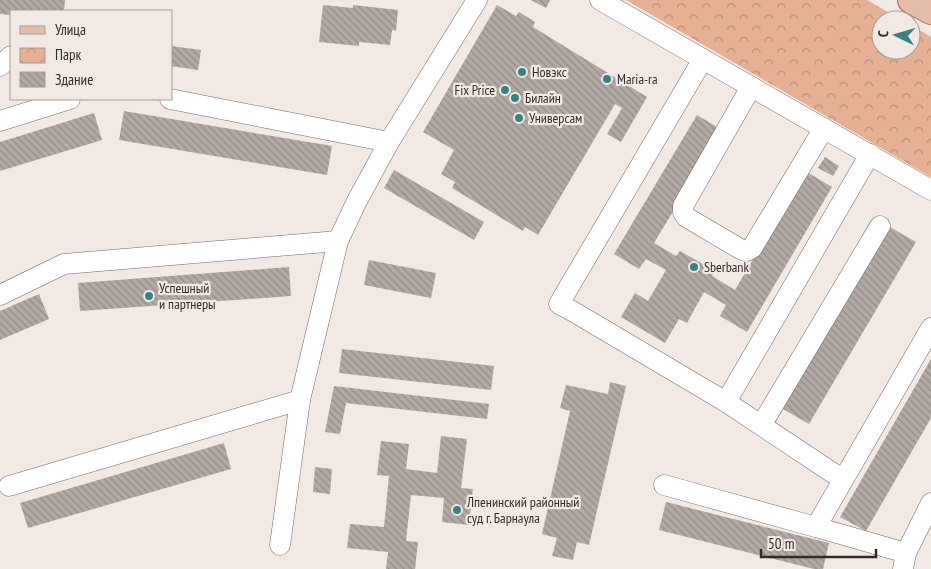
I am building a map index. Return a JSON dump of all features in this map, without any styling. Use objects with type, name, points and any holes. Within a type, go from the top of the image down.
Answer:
[{"type":"main road","points":[[911,0],[931,12]]},
{"type":"street","points":[[280,545],[300,400],[338,241],[389,142],[477,0]]},
{"type":"street","points":[[600,0],[931,190]]},
{"type":"street","points":[[0,66],[10,57]]},
{"type":"street","points":[[703,59],[558,304],[762,424],[842,479]]},
{"type":"street","points":[[751,87],[683,206],[683,212],[686,217],[742,250],[747,251],[752,248],[824,128]]},
{"type":"street","points":[[172,99],[389,142]]},
{"type":"street","points":[[0,121],[67,100]]},
{"type":"street","points":[[726,402],[870,154]]},
{"type":"street","points":[[762,424],[880,226]]},
{"type":"street","points":[[0,295],[64,264],[338,241]]},
{"type":"street","points":[[816,526],[931,328]]},
{"type":"street","points":[[9,486],[300,400]]},
{"type":"street","points":[[664,485],[816,526],[905,561],[930,506]]},
{"type":"green space","points":[[626,0],[867,0],[884,10],[871,10],[871,60],[921,60],[921,31],[931,37],[931,177]]},
{"type":"building","points":[[0,0],[65,0],[64,10],[10,10],[10,15],[0,14]]},
{"type":"building","points":[[531,0],[550,0],[546,8]]},
{"type":"building","points":[[323,5],[353,8],[353,5],[398,10],[396,31],[392,30],[390,45],[359,42],[359,46],[319,42]]},
{"type":"building","name":"Универсам","points":[[497,5],[516,16],[519,12],[535,22],[533,27],[647,97],[621,142],[607,134],[622,108],[615,104],[538,235],[525,227],[523,231],[452,188],[455,182],[441,174],[454,150],[423,132]]},
{"type":"building","points":[[172,46],[201,50],[198,70],[172,66]]},
{"type":"building","points":[[124,111],[332,146],[327,175],[119,140]]},
{"type":"building","points":[[94,113],[102,140],[0,171],[0,142]]},
{"type":"building","points":[[697,115],[722,130],[654,243],[676,256],[680,251],[715,271],[712,276],[735,290],[805,171],[832,187],[747,332],[720,316],[726,305],[704,292],[687,323],[679,319],[665,343],[621,317],[635,293],[648,301],[666,270],[646,259],[639,269],[614,254]]},
{"type":"building","points":[[825,157],[839,166],[833,176],[818,168]]},
{"type":"building","points":[[394,170],[484,222],[474,240],[384,188]]},
{"type":"building","points":[[890,227],[916,242],[809,424],[783,409]]},
{"type":"building","points":[[369,260],[436,273],[431,298],[364,285]]},
{"type":"building","points":[[289,267],[291,296],[80,311],[78,283]]},
{"type":"building","points":[[39,294],[49,319],[0,340],[0,311]]},
{"type":"building","points":[[342,349],[494,366],[491,390],[339,373]]},
{"type":"building","points":[[931,359],[931,418],[866,531],[840,517]]},
{"type":"building","points":[[610,382],[626,386],[589,545],[577,542],[573,560],[552,556],[557,538],[542,534],[570,411],[560,408],[566,385],[608,394]]},
{"type":"building","points":[[334,386],[489,404],[487,419],[346,403],[340,434],[325,432]]},
{"type":"building","name":"Лпенинский районный суд г. Барнаула","points":[[441,436],[467,439],[461,488],[473,489],[469,525],[442,522],[444,498],[411,495],[406,541],[418,542],[415,569],[386,569],[388,552],[347,548],[350,524],[384,527],[389,476],[377,475],[381,441],[409,444],[406,469],[437,473]]},
{"type":"building","points":[[224,443],[231,469],[28,528],[20,503]]},
{"type":"building","points":[[315,467],[332,469],[330,494],[313,492]]},
{"type":"building","points":[[666,502],[829,543],[823,569],[814,569],[659,530]]},
{"type":"place","name":"Новэкс","points":[[522,72]]},
{"type":"place","name":"Maria-ra","points":[[607,79]]},
{"type":"place","name":"Fix Price","points":[[505,90]]},
{"type":"place","name":"Билайн","points":[[515,98]]},
{"type":"place","name":"Универсам","points":[[519,118]]},
{"type":"place","name":"Sberbank","points":[[694,267]]},
{"type":"place","name":"Успешный и партнеры","points":[[149,296]]},
{"type":"place","name":"Лпенинский районный суд г. Барнаула","points":[[457,510]]}]
